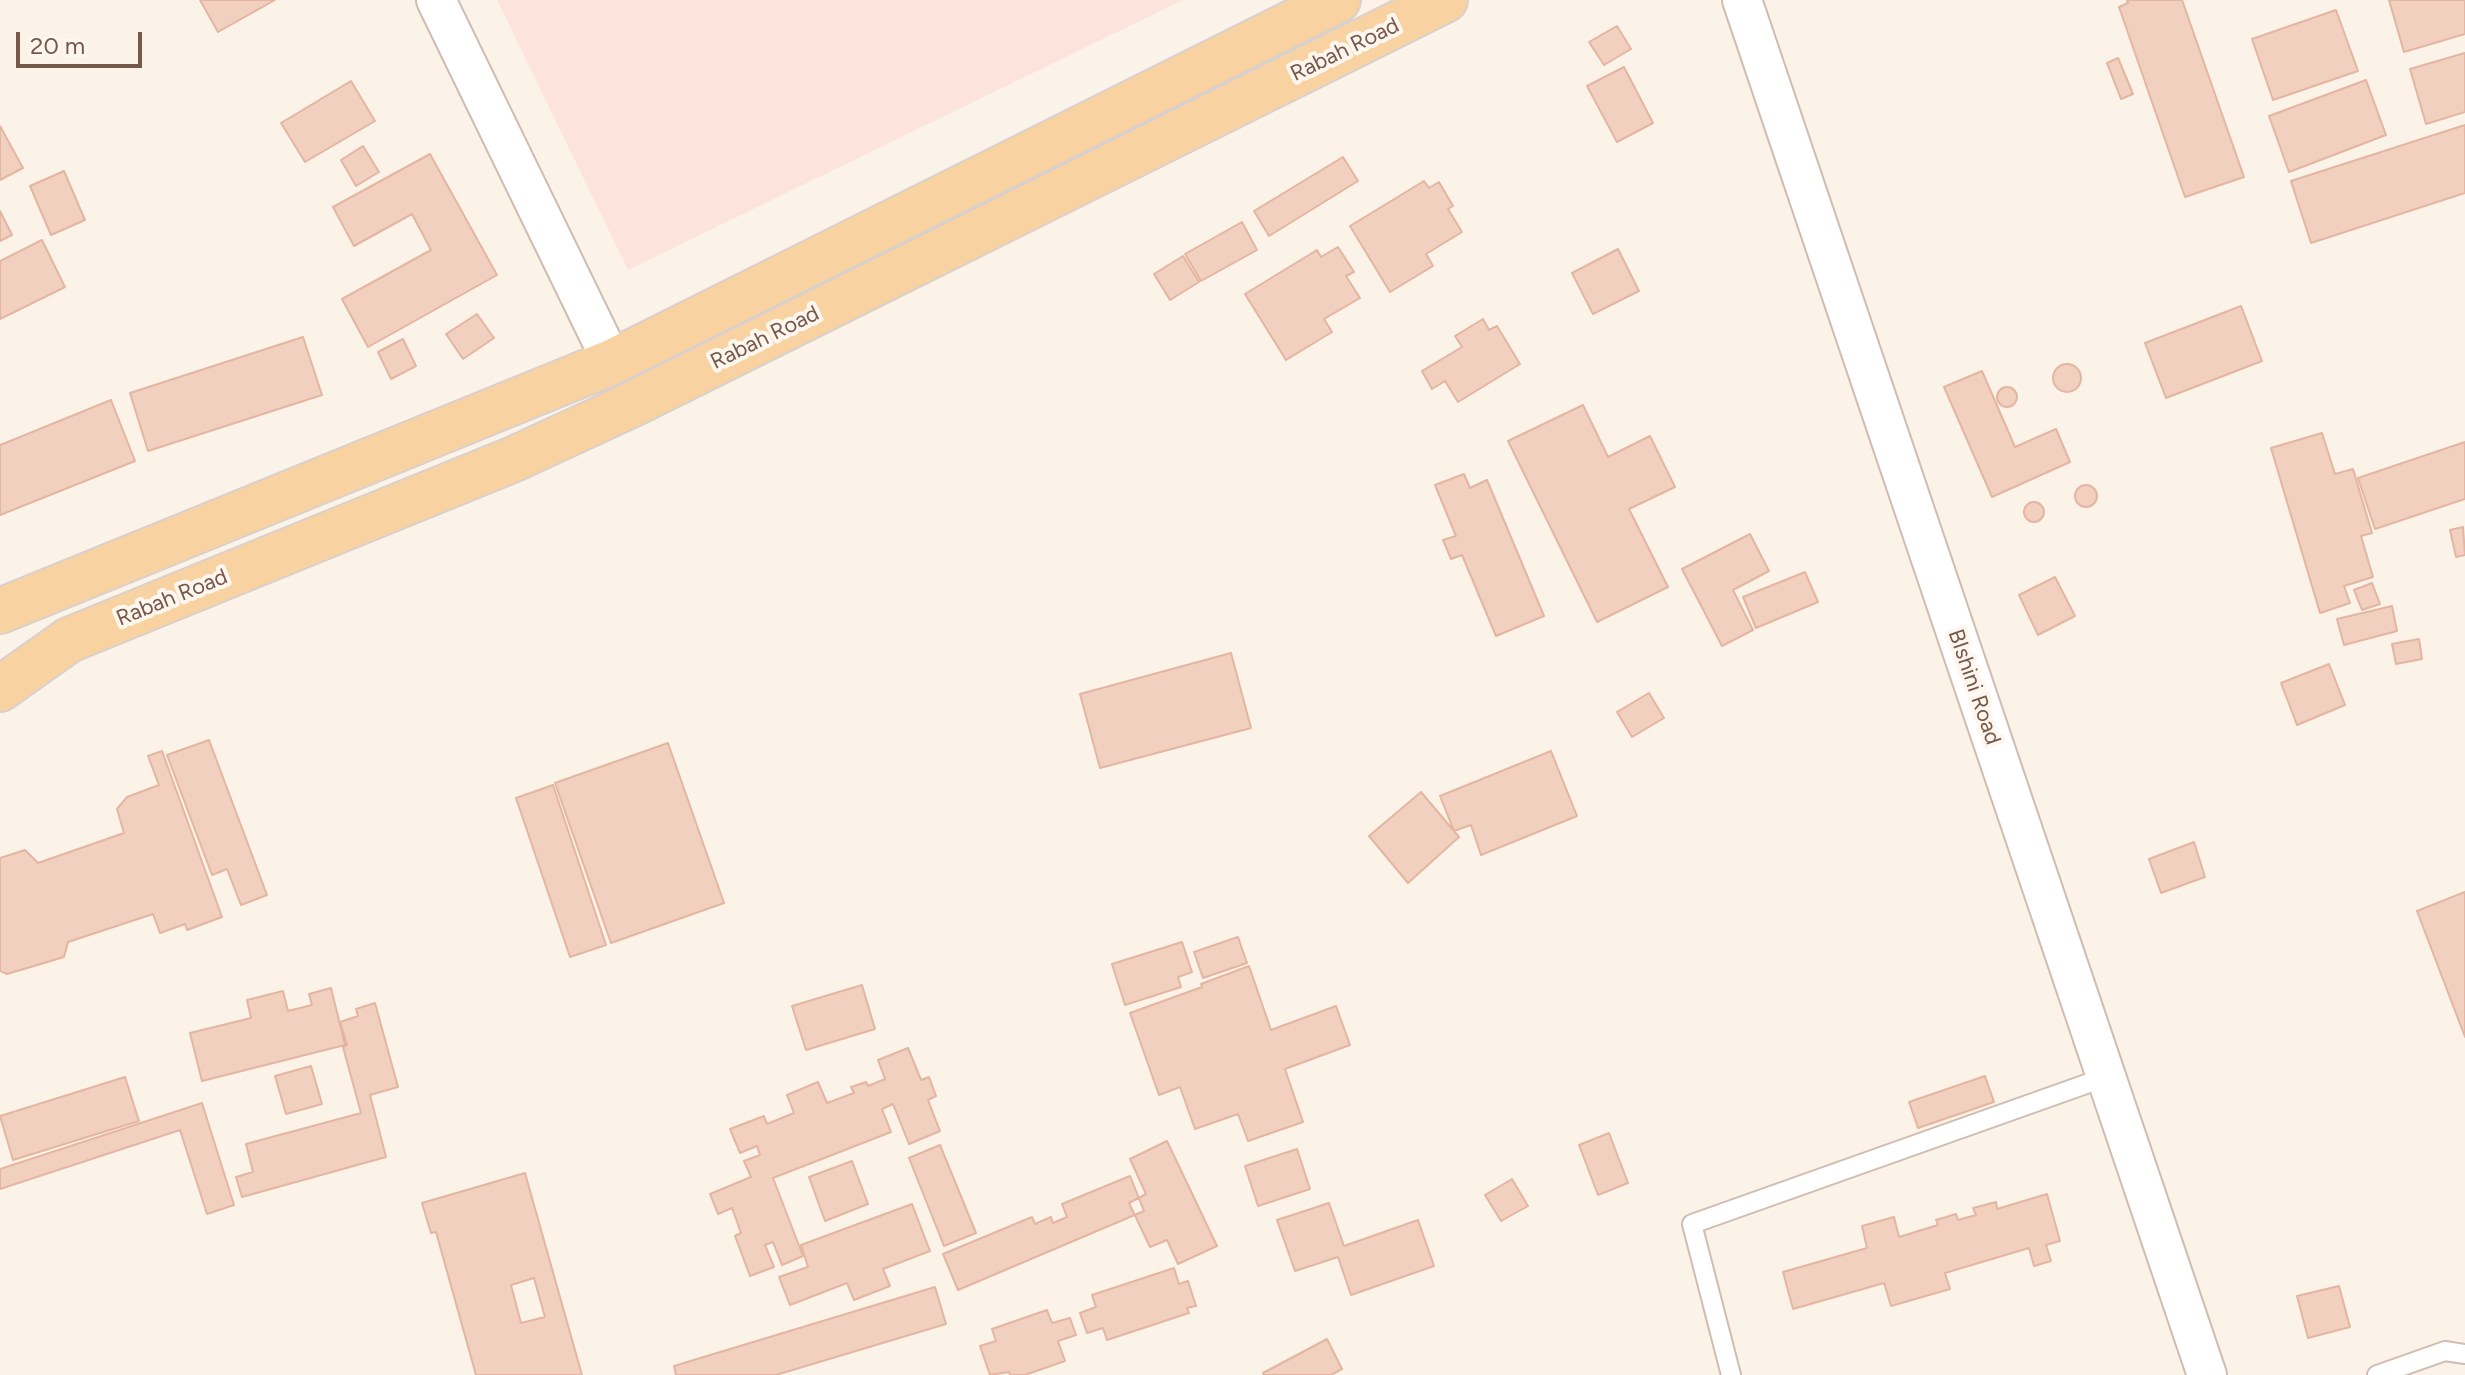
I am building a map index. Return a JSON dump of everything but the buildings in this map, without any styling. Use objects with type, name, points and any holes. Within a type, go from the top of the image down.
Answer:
[{"type":"main road","name":"Rabah Road","points":[[0,611],[612,362],[1338,0]]},
{"type":"main road","name":"Rabah Road","points":[[0,689],[69,640],[514,459],[620,411],[1445,0]]},
{"type":"street","points":[[436,0],[612,362]]},
{"type":"street","name":"BIshini Road","points":[[1742,0],[2207,1375]]},
{"type":"lane","points":[[1731,1375],[1692,1224],[2106,1077]]},
{"type":"lane","points":[[2377,1375],[2445,1351],[2465,1354]]},
{"type":"shaded area","points":[[497,0],[1183,0],[628,270]]}]
